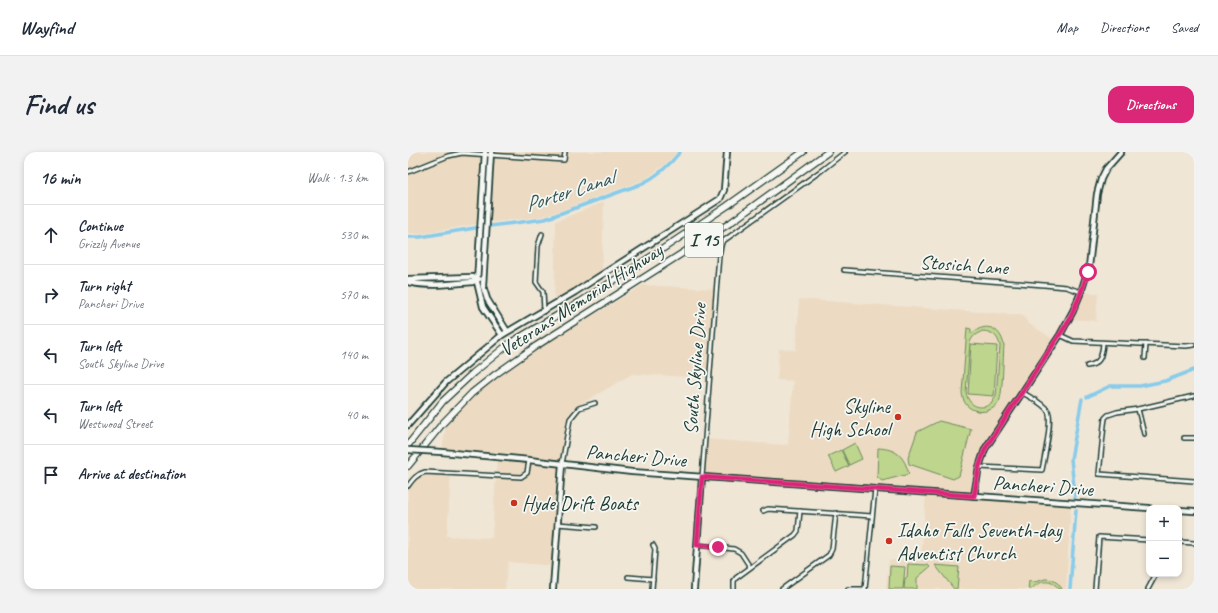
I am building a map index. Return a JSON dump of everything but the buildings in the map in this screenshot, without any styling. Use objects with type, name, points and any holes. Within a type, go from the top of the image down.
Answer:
[{"type":"highway","name":"Veterans Memorial Highway","points":[[408,444],[443,401],[473,373],[510,343],[580,302],[655,254],[728,206],[803,152]]},
{"type":"highway","name":"Veterans Memorial Highway","points":[[408,466],[443,423],[472,393],[496,374],[536,346],[730,223],[828,152]]},
{"type":"street","points":[[408,172],[435,160],[456,154],[491,153],[564,160],[565,152]]},
{"type":"street","points":[[408,425],[446,382],[507,331],[575,292],[720,199],[724,190],[727,152]]},
{"type":"street","name":"South Skyline Drive","points":[[694,589],[720,247],[722,242],[728,237],[816,175],[845,152]]},
{"type":"street","points":[[974,496],[979,467],[989,442],[1060,335],[1082,292],[1090,262],[1098,189],[1106,169],[1121,152]]},
{"type":"street","points":[[485,153],[477,261],[479,293],[483,307],[502,335]]},
{"type":"street","points":[[478,279],[486,229],[491,153]]},
{"type":"street","points":[[542,234],[538,246],[536,282],[543,292],[544,310]]},
{"type":"street","points":[[461,278],[473,273],[477,261]]},
{"type":"street","name":"Stosich Lane","points":[[844,270],[1044,285],[1082,292]]},
{"type":"street","points":[[408,280],[415,278],[473,277],[478,279],[483,286],[486,299],[507,331]]},
{"type":"street","points":[[408,280],[416,284],[448,284],[473,282],[478,279]]},
{"type":"street","points":[[1060,335],[1073,341],[1186,346],[1194,345]]},
{"type":"street","points":[[1087,366],[1097,363],[1103,353],[1103,343]]},
{"type":"street","points":[[1145,358],[1146,344]]},
{"type":"street","points":[[979,467],[1042,470],[1050,415],[1044,407],[1022,392]]},
{"type":"street","points":[[1194,396],[1108,415],[1105,418],[1098,474],[1194,481]]},
{"type":"street","points":[[553,589],[562,464],[570,419],[579,408],[596,403]]},
{"type":"street","points":[[1138,409],[1144,434]]},
{"type":"street","points":[[1184,438],[1194,438]]},
{"type":"street","name":"Pancheri Drive","points":[[408,450],[529,460],[632,472],[1146,508]]},
{"type":"street","points":[[408,486],[414,478],[425,472],[521,477],[527,473],[529,460]]},
{"type":"street","points":[[848,589],[865,589],[875,489]]},
{"type":"street","points":[[763,511],[768,509],[872,516]]},
{"type":"street","points":[[1182,510],[1194,511]]},
{"type":"street","points":[[734,589],[734,580],[736,578],[795,535],[798,531],[800,511]]},
{"type":"street","points":[[782,589],[829,555],[832,548],[836,514]]},
{"type":"street","points":[[557,524],[596,527]]},
{"type":"street","points":[[1095,589],[1099,537],[1146,540]]},
{"type":"street","points":[[1182,542],[1194,543]]},
{"type":"street","points":[[652,589],[655,549],[653,545]]},
{"type":"street","points":[[697,545],[734,548],[741,553],[750,567]]},
{"type":"street","points":[[628,577],[653,579]]},
{"type":"street","points":[[1148,589],[1154,577]]},
{"type":"shaded area","points":[[408,152],[677,152],[667,163],[646,179],[557,212],[540,217],[477,224],[421,234],[408,233]]},
{"type":"shaded area","points":[[604,202],[602,273],[554,302],[556,221]]},
{"type":"shaded area","points":[[643,285],[715,289],[709,378],[632,374],[574,408],[567,418],[554,566],[508,562],[505,589],[408,589],[408,486],[414,478],[425,472],[451,473],[447,536],[492,538],[497,457],[442,452],[446,424],[479,392],[531,353]]},
{"type":"shaded area","points":[[1081,292],[1098,293],[1096,321],[1069,319]]},
{"type":"shaded area","name":"Skyline High School","points":[[799,299],[1023,315],[1028,323],[1056,341],[985,449],[974,496],[1071,503],[1066,589],[886,589],[889,560],[921,561],[926,493],[702,477],[705,439],[788,445],[793,381],[777,380],[779,349],[796,350]]},
{"type":"green space","points":[[967,328],[971,329],[971,334],[982,328],[991,328],[999,334],[1004,345],[1002,383],[999,402],[994,407],[981,412],[971,409],[967,405],[964,401],[962,393]],"holes":[[[983,331],[996,337],[1000,346],[996,396],[991,404],[978,407],[969,400],[966,392],[970,343],[976,334]]]},
{"type":"green space","points":[[971,344],[997,346],[994,396],[968,394]]},
{"type":"green space","points":[[939,421],[971,429],[959,476],[953,479],[909,464],[908,458],[917,432]]},
{"type":"green space","points":[[855,443],[862,459],[849,465],[842,450]]},
{"type":"green space","points":[[878,448],[890,450],[899,455],[905,462],[909,474],[882,481],[877,477]]},
{"type":"green space","points":[[841,450],[849,466],[836,472],[828,456]]},
{"type":"green space","points":[[908,564],[928,565],[930,567],[917,578],[917,589],[904,589],[905,578],[907,578]]},
{"type":"green space","points":[[935,565],[959,567],[957,589],[954,589]]},
{"type":"green space","points":[[890,566],[905,567],[903,589],[889,589]]},
{"type":"green space","points":[[1045,579],[1055,581],[1062,589],[1059,589],[1049,582],[1042,582],[1032,589],[1028,589],[1029,581],[1035,582]]},
{"type":"waterway","name":"Porter Canal","points":[[408,237],[420,237],[545,219],[641,184],[662,171],[680,152]]},
{"type":"waterway","points":[[1087,397],[1110,386],[1140,386],[1165,381],[1194,370]]},
{"type":"waterway","points":[[1075,497],[1071,459],[1082,399]]},
{"type":"waterway","points":[[1070,589],[1076,510]]},
{"type":"place","name":"Skyline High School","points":[[898,417]]},
{"type":"place","name":"Hyde Drift Boats","points":[[514,503]]},
{"type":"place","name":"Idaho Falls Seventh-day Adventist Church","points":[[889,541]]},
{"type":"route","points":[[718,547],[697,545],[702,477],[974,496],[979,467],[985,449],[1068,322],[1079,298],[1088,272]]}]
